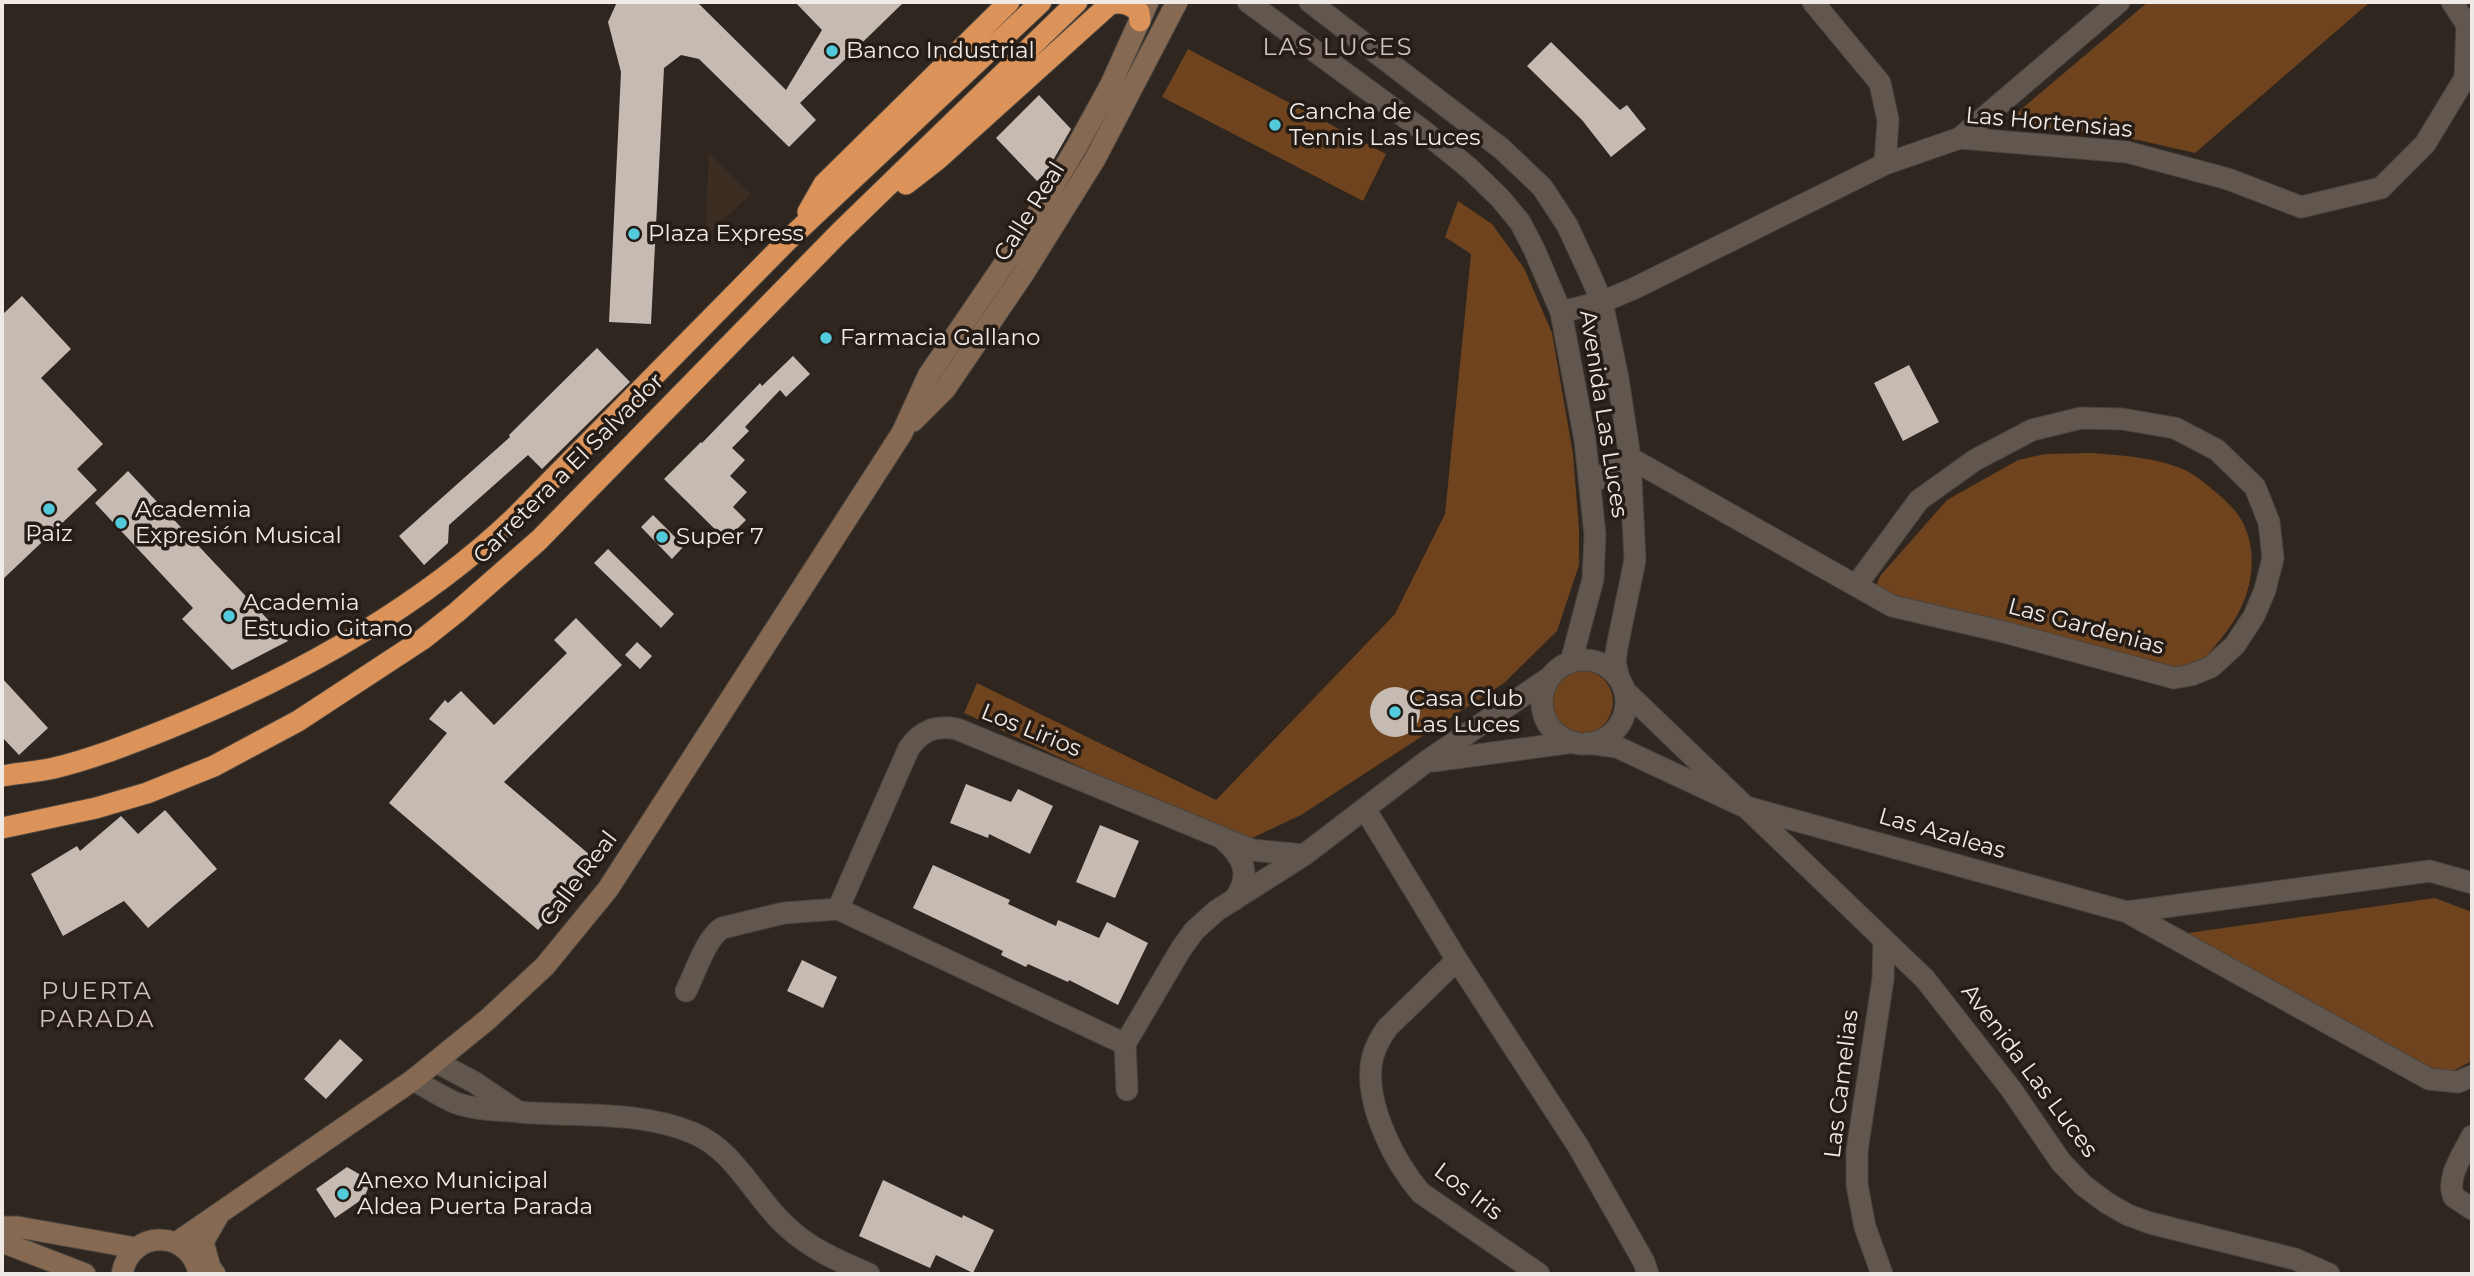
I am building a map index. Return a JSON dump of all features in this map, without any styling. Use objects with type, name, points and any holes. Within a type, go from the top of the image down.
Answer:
[{"type":"highway","points":[[799,229],[824,184],[1009,2]]},
{"type":"highway","name":"Carretera a El Salvador","points":[[5,771],[55,768],[135,743],[194,718],[276,681],[435,585],[487,544],[799,229],[1041,2]]},
{"type":"highway","name":"Carretera a El Salvador","points":[[2,828],[96,808],[147,793],[214,766],[298,722],[408,650],[457,612],[539,540],[839,233],[1077,2]]},
{"type":"highway","points":[[839,233],[937,160],[1110,4],[1117,2],[1131,6],[1139,12],[1144,11]]},
{"type":"main road","points":[[902,433],[1067,189],[1165,2]]},
{"type":"main road","name":"Calle Real","points":[[902,433],[945,389],[1024,273],[1095,159],[1177,2]]},
{"type":"main road","name":"Calle Real","points":[[176,1243],[436,1062],[487,1020],[545,966],[608,889],[902,433],[929,376],[1028,229],[1111,84],[1144,11]]},
{"type":"main road","points":[[215,1274],[210,1267],[203,1242],[221,1211]]},
{"type":"main road","points":[[2,1227],[18,1227],[136,1248]]},
{"type":"main road","points":[[122,1274],[128,1257],[136,1248],[155,1240],[176,1243],[185,1248],[193,1256],[199,1274]]},
{"type":"main road","points":[[2,1242],[85,1274]]},
{"type":"street","name":"Avenida Las Luces","points":[[1248,2],[1421,129],[1500,198],[1520,222],[1561,312],[1575,380],[1590,484],[1596,558],[1588,601],[1571,662]]},
{"type":"street","points":[[1813,2],[1880,83],[1888,120],[1885,164]]},
{"type":"street","points":[[1960,138],[2119,2]]},
{"type":"street","name":"Las Hortensias","points":[[1561,312],[1602,302],[1885,164],[1960,138],[2127,152],[2228,179],[2301,208],[2381,188],[2425,144],[2465,78],[2467,25],[2452,2]]},
{"type":"street","name":"Avenida Las Luces","points":[[1295,36],[1312,3],[1502,149],[1542,187],[1567,225],[1602,302],[1618,378],[1630,458],[1635,560],[1615,663],[1622,685],[1925,979],[1964,1025],[2061,1162],[2083,1185],[2106,1203],[2139,1219],[2295,1259],[2329,1274]]},
{"type":"street","name":"Las Gardenias","points":[[1630,458],[1892,606],[2004,632],[2174,678],[2191,676],[2211,667],[2235,645],[2254,616],[2273,558],[2269,522],[2255,487],[2217,450],[2175,428],[2122,419],[2081,418],[2032,430],[1975,460],[1919,500],[1857,584]]},
{"type":"street","points":[[1590,484],[1630,458]]},
{"type":"street","points":[[1127,1090],[1125,1044],[1194,930],[1216,911],[1304,855],[1427,761],[1549,678],[1559,668],[1584,659],[1598,662],[1609,668],[1622,685],[1626,706],[1622,720],[1614,731],[1602,740],[1427,761]]},
{"type":"street","points":[[1549,678],[1542,704],[1545,716],[1551,728],[1562,737],[1581,743]]},
{"type":"street","name":"Los Lirios","points":[[838,909],[909,748],[929,729],[945,727],[957,729],[1252,850],[1304,855]]},
{"type":"street","name":"Avenida Las Luces","points":[[1581,743],[1617,747],[1744,806]]},
{"type":"street","name":"Las Azaleas","points":[[1744,806],[2127,912],[2429,1079],[2458,1082],[2472,1076]]},
{"type":"street","points":[[1365,808],[1457,960],[1578,1146],[1644,1262],[1648,1274]]},
{"type":"street","points":[[1221,838],[1238,854],[1244,868],[1243,886],[1234,900]]},
{"type":"street","name":"Las Azaleas","points":[[2127,912],[2430,871],[2472,883]]},
{"type":"street","points":[[686,990],[710,940],[722,928],[784,913],[838,909],[1125,1044]]},
{"type":"street","name":"Las Camelias","points":[[1882,1274],[1865,1227],[1857,1185],[1857,1151],[1883,979],[1884,940]]},
{"type":"street","name":"Los Iris","points":[[1457,960],[1381,1037],[1370,1066],[1373,1098],[1390,1147],[1421,1193],[1539,1274]]},
{"type":"street","points":[[436,1062],[474,1082],[519,1112]]},
{"type":"street","points":[[413,1080],[454,1102],[492,1111],[612,1116],[669,1124],[696,1134],[733,1163],[785,1226],[827,1257],[869,1274]]},
{"type":"street","points":[[2472,1136],[2451,1186],[2454,1197],[2472,1209]]},
{"type":"shaded area","points":[[2148,2],[2370,2],[2195,153],[2138,140],[2036,126],[2012,117]]},
{"type":"shaded area","name":"Cancha de Tennis Las Luces","points":[[1188,49],[1386,154],[1363,201],[1162,97]]},
{"type":"shaded area","name":"Plaza Express","points":[[709,153],[751,194],[705,237]]},
{"type":"shaded area","points":[[1458,201],[1492,224],[1524,268],[1552,333],[1573,454],[1579,529],[1579,565],[1557,631],[1504,683],[1301,815],[1252,838],[1235,838],[964,713],[977,683],[1216,800],[1395,614],[1445,514],[1471,254],[1445,237]]},
{"type":"shaded area","points":[[2090,453],[2147,459],[2184,470],[2201,480],[2225,501],[2244,525],[2249,538],[2252,566],[2247,594],[2227,631],[2206,656],[2194,665],[2179,671],[1891,603],[1875,589],[1880,576],[1947,500],[2018,460],[2045,454]]},
{"type":"shaded area","points":[[1581,670],[1599,676],[1607,684],[1613,702],[1607,720],[1599,728],[1581,734],[1563,728],[1555,720],[1549,702],[1555,684],[1563,676]]},
{"type":"shaded area","points":[[2435,898],[2472,912],[2472,1061],[2453,1071],[2431,1068],[2181,934]]},
{"type":"building","name":"Plaza Express","points":[[617,2],[697,2],[786,90],[822,30],[795,2],[904,2],[800,103],[816,120],[789,147],[699,59],[681,55],[664,68],[651,324],[609,322],[621,72],[608,22]]},
{"type":"building","points":[[1551,42],[1620,110],[1627,105],[1646,129],[1611,157],[1582,120],[1527,66]]},
{"type":"building","points":[[1039,95],[1071,129],[1047,171],[1037,181],[996,138]]},
{"type":"building","points":[[22,296],[71,349],[41,378],[103,444],[77,469],[97,490],[2,580],[2,315]]},
{"type":"building","points":[[597,348],[630,382],[542,469],[528,455],[449,525],[448,543],[424,565],[399,536],[510,437],[509,435]]},
{"type":"building","points":[[793,356],[810,374],[786,397],[780,390],[745,427],[749,431],[732,448],[745,460],[730,476],[747,492],[733,507],[746,520],[726,540],[664,479],[760,383],[762,386]]},
{"type":"building","points":[[1909,365],[1939,422],[1903,441],[1874,383]]},
{"type":"building","points":[[128,471],[288,641],[232,670],[182,619],[193,608],[95,503]]},
{"type":"building","name":"Super 7","points":[[653,515],[684,546],[672,559],[641,527]]},
{"type":"building","points":[[608,549],[674,614],[661,628],[594,563]]},
{"type":"building","points":[[576,618],[622,665],[504,782],[597,861],[538,930],[389,803],[447,733],[429,719],[445,700],[448,703],[461,691],[494,725],[567,653],[554,640]]},
{"type":"building","points":[[637,642],[652,656],[640,669],[625,655]]},
{"type":"building","points":[[2,678],[48,728],[19,755],[2,737]]},
{"type":"building","name":"Casa Club Las Luces","points":[[1395,687],[1413,694],[1420,712],[1413,730],[1395,737],[1377,730],[1370,712],[1377,694]]},
{"type":"building","points":[[966,784],[1011,802],[1018,789],[1053,806],[1030,854],[989,834],[988,838],[950,823]]},
{"type":"building","points":[[165,810],[217,869],[148,928],[124,901],[63,936],[31,874],[77,846],[80,851],[121,816],[138,834]]},
{"type":"building","points":[[1100,825],[1139,841],[1115,898],[1076,882]]},
{"type":"building","points":[[933,865],[1010,900],[1008,904],[1056,926],[1058,920],[1099,938],[1107,922],[1148,943],[1118,1005],[1069,980],[1068,982],[1028,964],[1026,967],[1001,955],[1003,951],[913,908]]},
{"type":"building","points":[[802,960],[837,977],[823,1008],[787,991]]},
{"type":"building","points":[[340,1039],[363,1060],[326,1099],[304,1079]]},
{"type":"building","name":"Anexo Municipal Aldea Puerta Parada","points":[[347,1167],[371,1181],[364,1198],[335,1218],[316,1189]]},
{"type":"building","points":[[883,1180],[962,1218],[963,1215],[994,1230],[973,1273],[936,1255],[930,1268],[859,1236]]},
{"type":"place","name":"Banco Industrial","points":[[832,51]]},
{"type":"place","name":"Cancha de Tennis Las Luces","points":[[1275,125]]},
{"type":"place","name":"Plaza Express","points":[[634,234]]},
{"type":"place","name":"Farmacia Gallano","points":[[826,338]]},
{"type":"place","name":"Paiz","points":[[49,509]]},
{"type":"place","name":"Academia Expresión Musical","points":[[121,523]]},
{"type":"place","name":"Super 7","points":[[662,537]]},
{"type":"place","name":"Academia Estudio Gitano","points":[[229,616]]},
{"type":"place","name":"Casa Club Las Luces","points":[[1395,712]]},
{"type":"place","name":"Anexo Municipal Aldea Puerta Parada","points":[[343,1194]]},
{"type":"district","name":"LAS LUCES","points":[[1338,48]]},
{"type":"district","name":"PUERTA PARADA","points":[[97,1006]]}]
